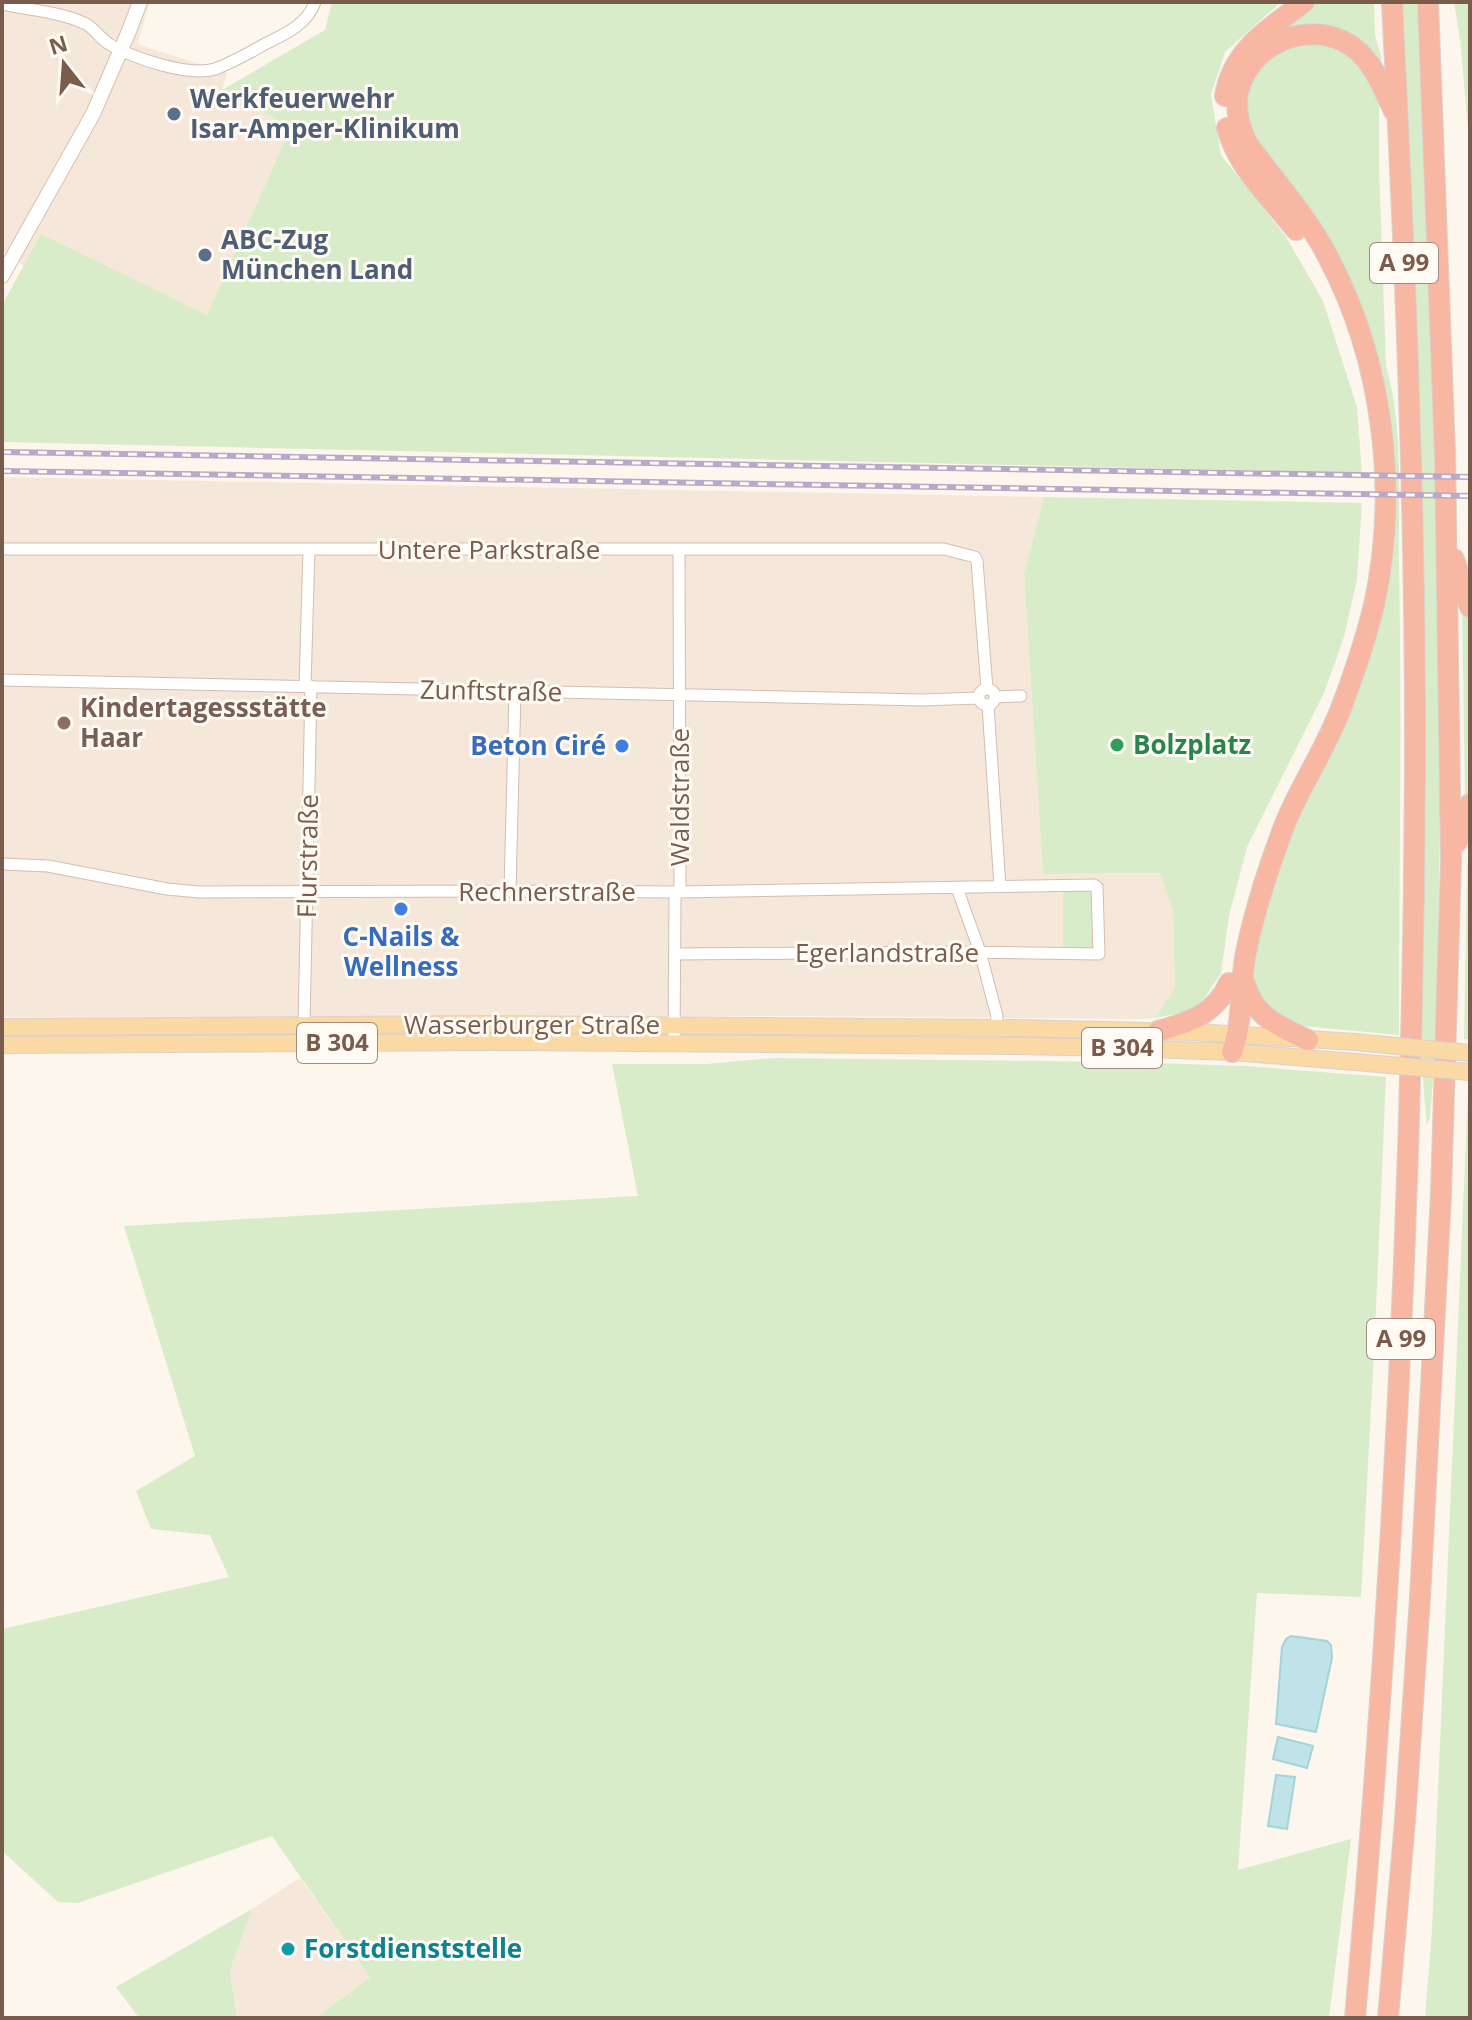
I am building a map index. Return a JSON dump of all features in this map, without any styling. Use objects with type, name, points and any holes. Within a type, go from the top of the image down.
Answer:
[{"type":"highway","points":[[1232,1041],[1238,925],[1249,883],[1288,789],[1328,705],[1353,635],[1371,533],[1373,485],[1368,427],[1356,366],[1333,294],[1308,245],[1249,173],[1230,140],[1225,116],[1227,84],[1238,61],[1256,40],[1304,2]]},
{"type":"highway","name":"A 99","points":[[1355,2018],[1374,1807],[1387,1609],[1403,1304],[1410,1083],[1415,771],[1410,406],[1392,2]]},
{"type":"highway","name":"A 99","points":[[1388,2018],[1423,1554],[1441,1194],[1451,861],[1447,532],[1428,2]]},
{"type":"highway","points":[[1158,1031],[1192,1021],[1212,1008],[1236,980],[1245,959],[1262,889],[1280,835],[1342,707],[1366,636],[1384,535],[1380,425],[1361,338],[1327,254],[1240,129],[1237,114],[1239,90],[1249,69],[1273,45],[1295,36],[1323,35],[1337,38],[1359,52],[1370,65],[1398,121]]},
{"type":"highway","name":"A 99","points":[[1447,532],[1470,607]]},
{"type":"highway","points":[[1451,861],[1470,804]]},
{"type":"highway","points":[[1236,980],[1256,1008],[1308,1040]]},
{"type":"main road","points":[[2,276],[93,114],[140,2]]},
{"type":"main road","name":"Wasserburger Straße","points":[[2,1027],[674,1025],[1005,1028]]},
{"type":"main road","name":"B 304","points":[[1005,1028],[1158,1031],[1355,1062],[1470,1072]]},
{"type":"main road","name":"Wasserburger Straße","points":[[2,1045],[479,1042],[1123,1048],[1232,1041]]},
{"type":"main road","name":"B 304","points":[[1232,1041],[1355,1042],[1470,1053]]},
{"type":"street","points":[[2,4],[73,19],[88,25],[105,41],[122,49],[156,63],[200,72],[245,55],[299,25],[315,2]]},
{"type":"street","name":"Untere Parkstraße","points":[[2,549],[944,549],[975,557],[979,569],[987,697]]},
{"type":"street","name":"Flurstraße","points":[[304,1025],[309,549]]},
{"type":"street","name":"Waldstraße","points":[[674,1043],[677,892],[680,886],[679,550]]},
{"type":"street","name":"Zunftstraße","points":[[2,680],[944,700],[1021,696]]},
{"type":"street","points":[[510,891],[515,692]]},
{"type":"street","points":[[987,697],[1000,887]]},
{"type":"street","name":"Rechnerstraße","points":[[2,864],[48,866],[183,891],[226,892],[677,892],[1094,885],[1097,887],[1099,954]]},
{"type":"street","points":[[957,888],[980,952],[997,1016],[1005,1028]]},
{"type":"street","name":"Egerlandstraße","points":[[675,954],[1099,954]]},
{"type":"shaded area","points":[[2,2],[150,2],[138,42],[140,45],[227,73],[222,90],[291,127],[207,315],[42,235],[24,266],[2,251]]},
{"type":"shaded area","points":[[2,477],[1044,497],[1024,574],[1043,874],[1160,873],[1173,911],[1175,988],[1155,1018],[1144,1019],[2,1017]]},
{"type":"shaded area","points":[[300,1878],[370,1977],[316,2018],[237,2018],[230,1970],[252,1909]]},
{"type":"green space","points":[[332,2],[1281,2],[1225,52],[1211,95],[1221,155],[1286,237],[1323,301],[1357,407],[1362,473],[2,442],[2,305],[41,234],[207,315],[291,127],[222,90],[325,30]]},
{"type":"green space","points":[[1312,2],[1374,2],[1375,36],[1382,70],[1363,45],[1277,36]]},
{"type":"green space","points":[[1401,2],[1419,2],[1434,346],[1440,809],[1437,1029],[1427,1125],[1421,1029],[1426,787],[1423,555]]},
{"type":"green space","points":[[1454,2],[1470,2],[1470,152],[1460,39]]},
{"type":"green space","points":[[1309,40],[1339,45],[1358,58],[1379,99],[1386,366],[1392,389],[1399,464],[1399,1035],[1303,1026],[1283,1021],[1252,993],[1253,956],[1292,824],[1383,587],[1374,363],[1264,159],[1245,116],[1246,90],[1261,64],[1282,47]]},
{"type":"green space","points":[[1044,497],[1362,503],[1357,579],[1344,637],[1324,693],[1247,847],[1229,916],[1221,973],[1203,1000],[1186,1012],[1155,1018],[1175,988],[1173,911],[1160,873],[1043,874],[1024,574]]},
{"type":"green space","points":[[1462,605],[1470,622],[1470,788],[1467,797],[1465,797]]},
{"type":"green space","points":[[1470,831],[1470,1042],[1464,1039]]},
{"type":"green space","points":[[1092,887],[1094,951],[1063,951],[1063,888]]},
{"type":"green space","points":[[589,1031],[560,1035],[156,1036],[156,1032]]},
{"type":"green space","points":[[773,1058],[1125,1062],[1246,1066],[1386,1077],[1361,1597],[1257,1593],[1238,1870],[1351,1839],[1329,2018],[316,2018],[370,1977],[272,1836],[78,1903],[58,1902],[2,1851],[2,1629],[229,1577],[210,1535],[151,1529],[136,1491],[195,1456],[124,1226],[638,1196],[612,1064],[706,1064]]},
{"type":"green space","points":[[1468,1092],[1470,2018],[1425,2018],[1432,1930]]},
{"type":"green space","points":[[252,1909],[230,1970],[237,2018],[139,2018],[116,1987]]},
{"type":"water","points":[[1291,1636],[1327,1641],[1331,1645],[1332,1658],[1316,1732],[1276,1724],[1282,1647]]},
{"type":"water","points":[[1278,1737],[1313,1746],[1307,1768],[1273,1759]]},
{"type":"water","points":[[1276,1775],[1295,1777],[1287,1829],[1268,1826]]},
{"type":"railway","points":[[2,452],[1470,477]]},
{"type":"railway","points":[[2,471],[1470,496]]},
{"type":"place","name":"Werkfeuerwehr Isar-Amper-Klinikum","points":[[174,114]]},
{"type":"place","name":"ABC-Zug München Land","points":[[205,255]]},
{"type":"place","name":"Kindertagessstätte Haar","points":[[64,723]]},
{"type":"place","name":"Bolzplatz","points":[[1117,745]]},
{"type":"place","name":"Beton Ciré","points":[[622,746]]},
{"type":"place","name":"C-Nails & Wellness","points":[[401,909]]},
{"type":"place","name":"Forstdienststelle","points":[[288,1949]]}]
